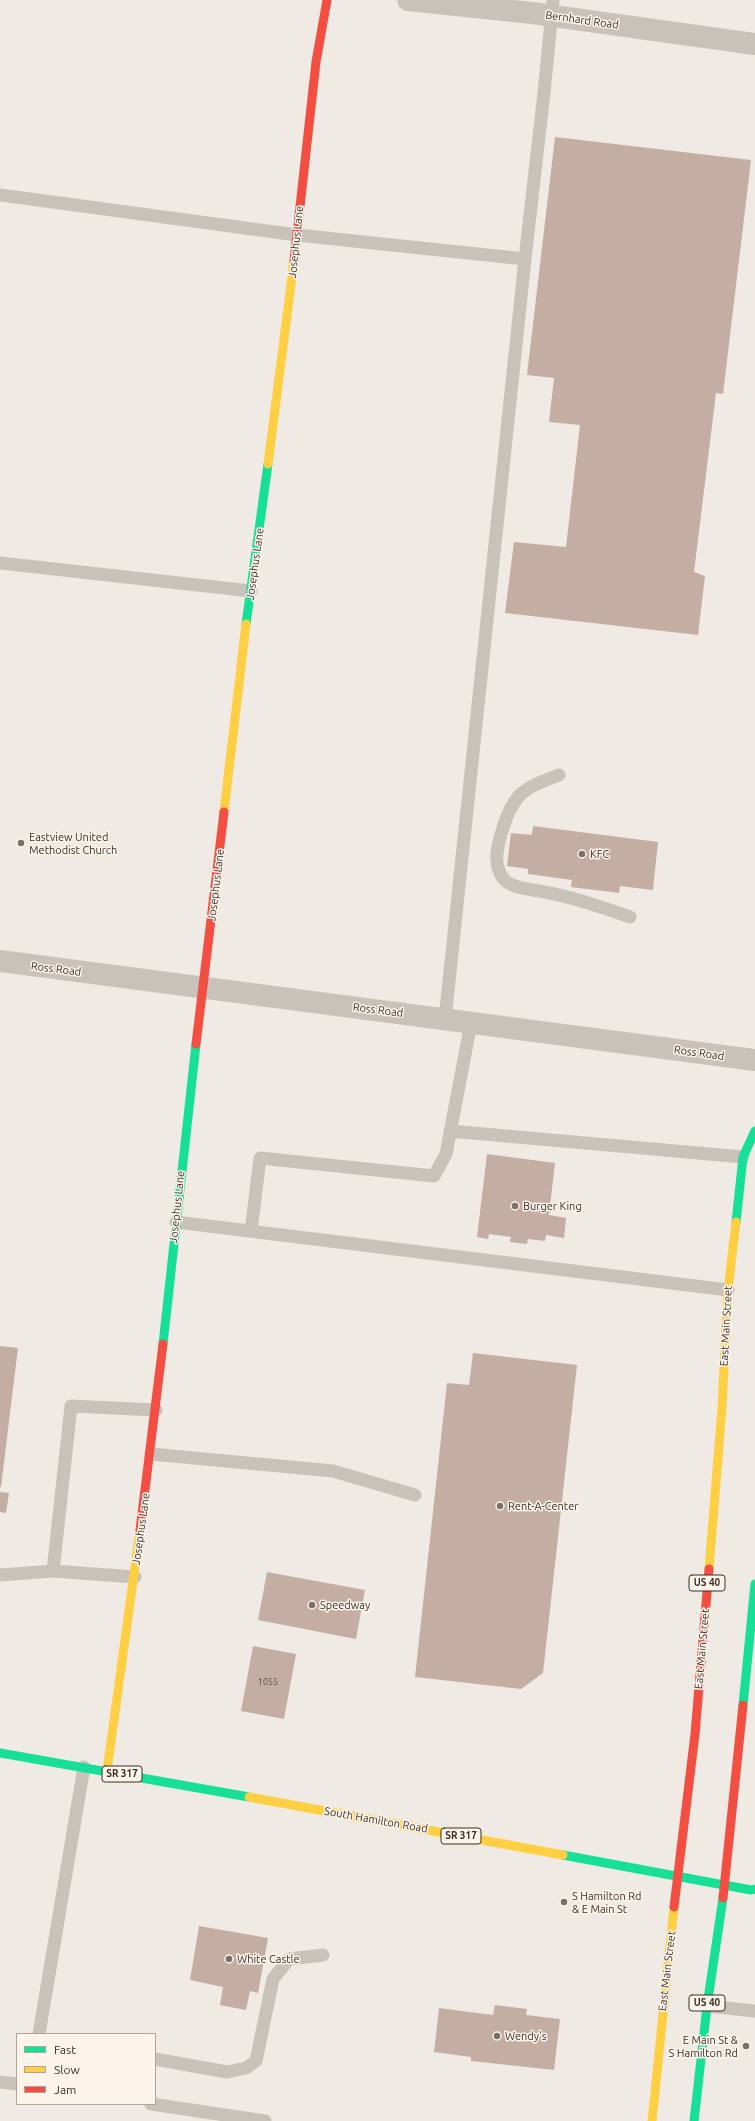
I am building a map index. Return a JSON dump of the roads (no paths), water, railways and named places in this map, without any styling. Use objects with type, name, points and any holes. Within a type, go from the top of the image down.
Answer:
[{"type":"main road","name":"Josephus Lane","points":[[107,1771],[151,1454],[193,1067],[204,988],[251,591],[288,318],[316,62],[327,0]]},
{"type":"main road","name":"East Main Street","points":[[652,2121],[663,2001],[679,1876],[700,1672],[722,1408],[728,1290],[743,1157],[755,1131]]},
{"type":"main road","name":"US 40","points":[[694,2121],[707,2006],[725,1885],[755,1584]]},
{"type":"main road","name":"South Hamilton Road","points":[[0,1754],[107,1771],[754,1891]]},
{"type":"street","name":"Bernhard Road","points":[[408,0],[552,8],[755,44]]},
{"type":"street","name":"Ross Road","points":[[0,961],[755,1060]]},
{"type":"lane","points":[[446,1019],[524,259],[544,93],[552,8]]},
{"type":"lane","points":[[0,195],[297,236],[524,259]]},
{"type":"lane","points":[[0,563],[251,591]]},
{"type":"lane","points":[[559,775],[534,784],[519,794],[508,812],[498,846],[497,865],[503,878],[510,884],[560,894],[630,917]]},
{"type":"lane","points":[[251,1231],[260,1158],[434,1176],[446,1154],[471,1023]]},
{"type":"lane","points":[[450,1131],[743,1157]]},
{"type":"lane","points":[[176,1222],[728,1290]]},
{"type":"lane","points":[[53,1570],[71,1406],[156,1410]]},
{"type":"lane","points":[[151,1454],[333,1471],[415,1495]]},
{"type":"lane","points":[[0,1576],[53,1570],[135,1577]]},
{"type":"lane","points":[[40,2033],[84,1767]]},
{"type":"lane","points":[[156,2059],[227,2072],[246,2068],[256,2061],[273,1979],[289,1958],[322,1955]]},
{"type":"lane","points":[[707,2006],[755,2011]]},
{"type":"lane","points":[[0,2082],[16,2084]]},
{"type":"lane","points":[[156,2105],[265,2121]]},
{"type":"place","name":"Eastview United Methodist Church","points":[[21,843]]},
{"type":"place","name":"KFC","points":[[582,854]]},
{"type":"place","name":"Burger King","points":[[515,1206]]},
{"type":"place","name":"Rent-A-Center","points":[[500,1506]]},
{"type":"place","name":"Speedway","points":[[312,1605]]},
{"type":"place","name":"S Hamilton Rd & E Main St","points":[[564,1902]]},
{"type":"place","name":"White Castle","points":[[229,1959]]},
{"type":"place","name":"Wendy's","points":[[497,2036]]},
{"type":"place","name":"E Main St & S Hamilton Rd","points":[[746,2046]]}]
